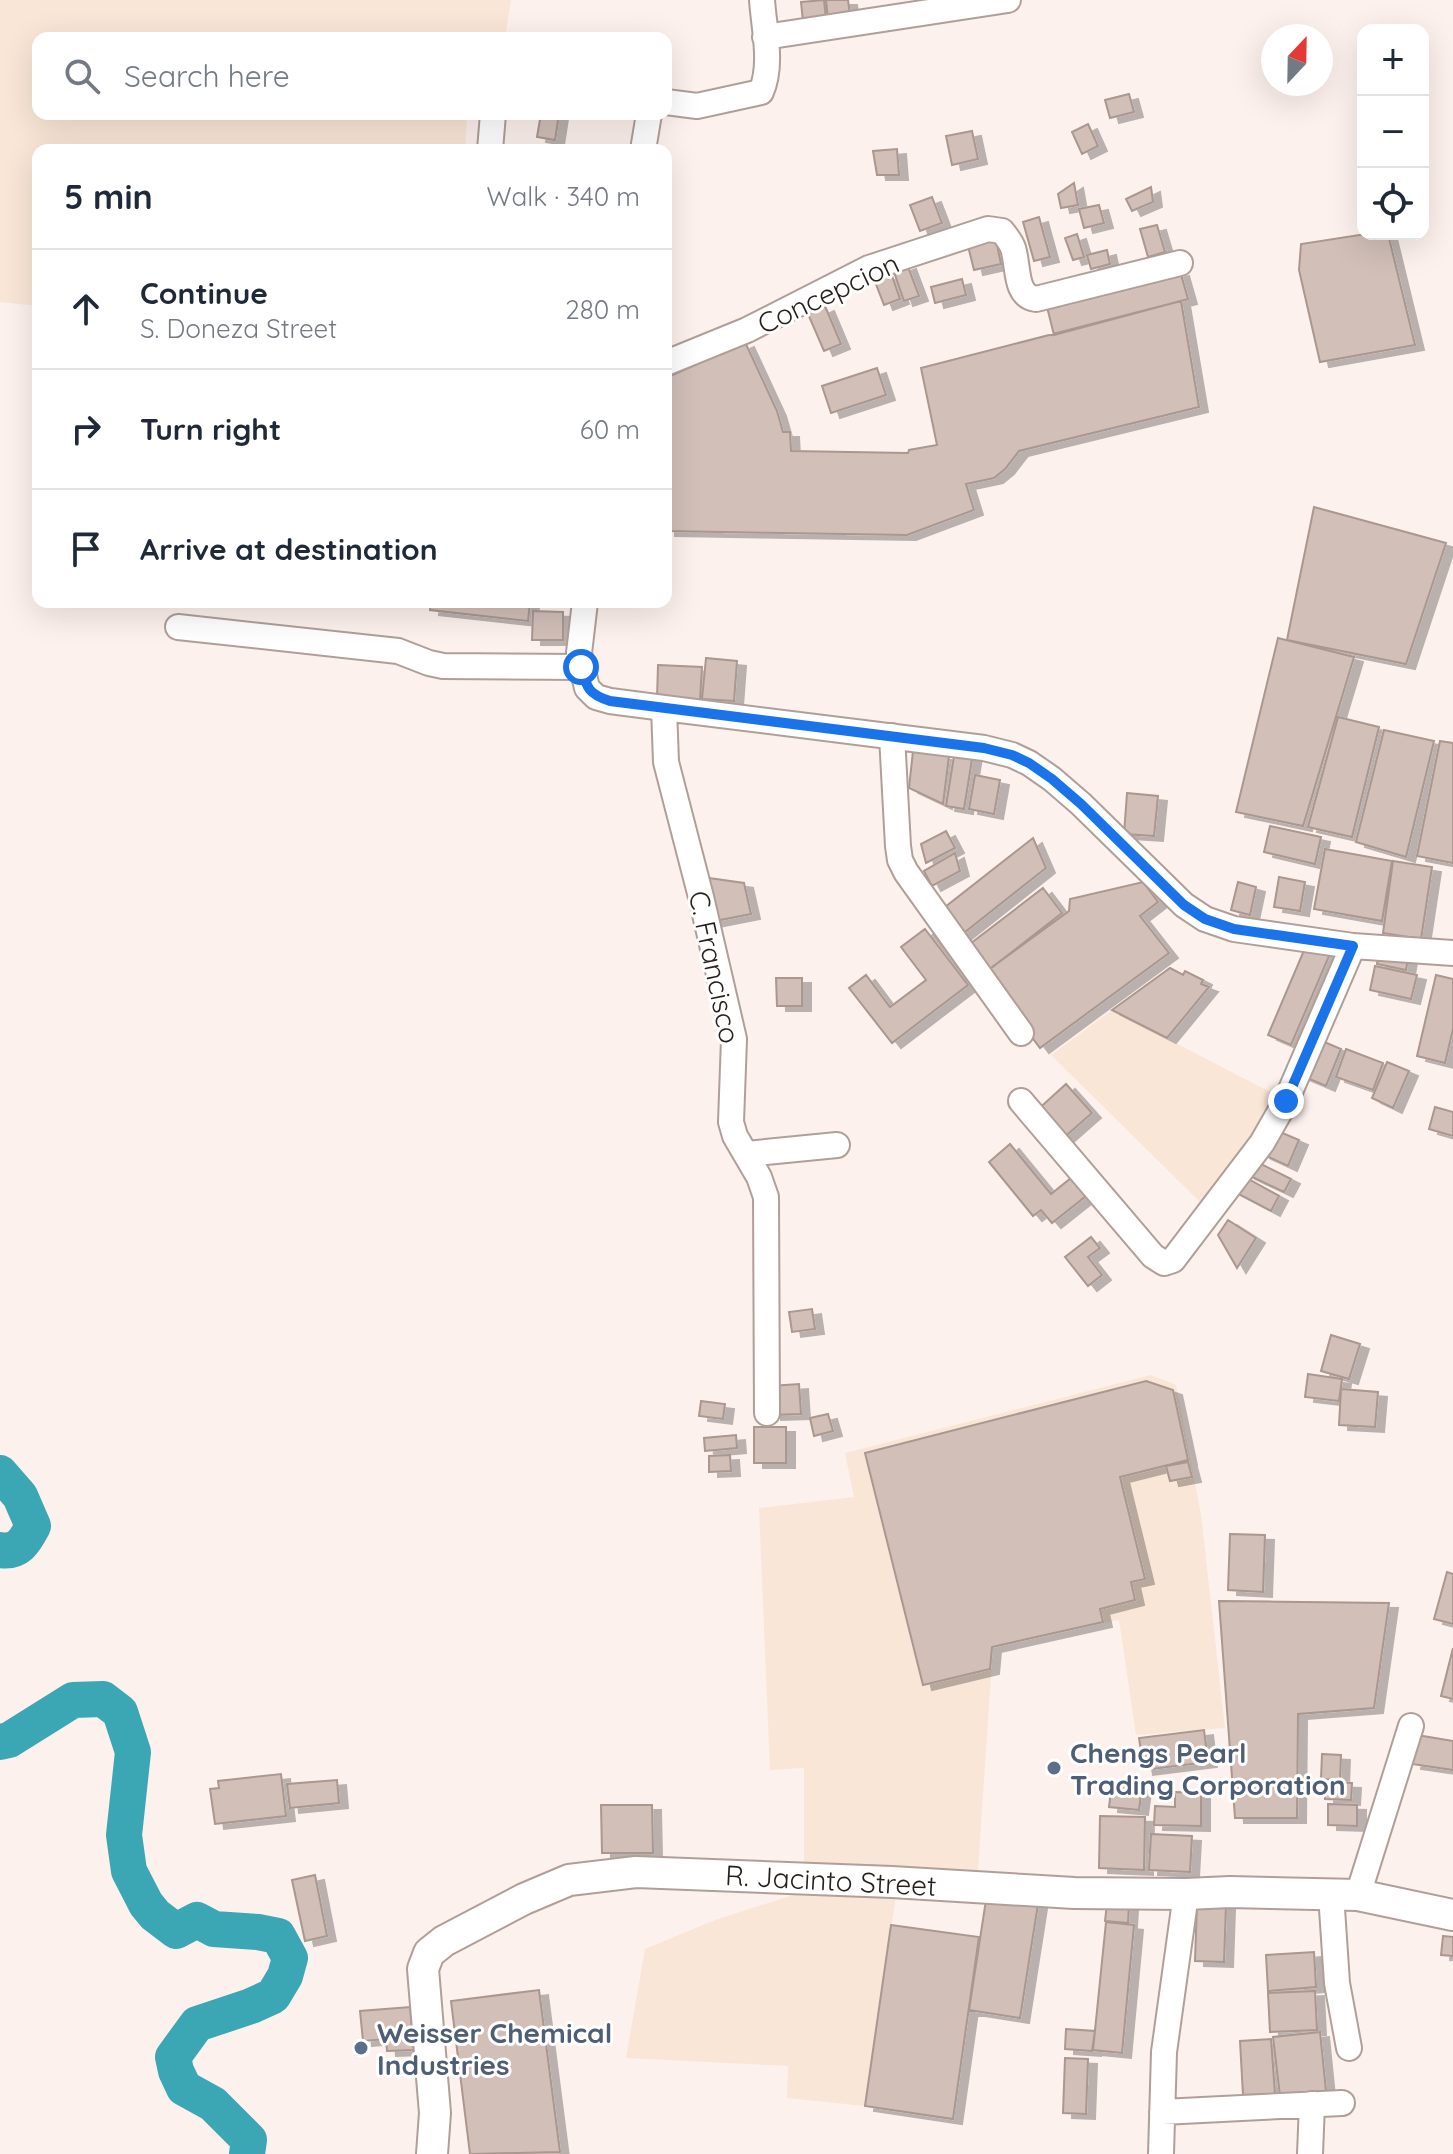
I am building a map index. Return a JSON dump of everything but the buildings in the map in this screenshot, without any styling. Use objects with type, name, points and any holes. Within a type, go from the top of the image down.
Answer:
[{"type":"street","points":[[672,103],[697,106],[761,92],[767,68],[762,0]]},
{"type":"street","points":[[765,37],[1008,0]]},
{"type":"street","points":[[490,144],[492,120]]},
{"type":"street","points":[[644,144],[648,120]]},
{"type":"street","name":"Concepcion","points":[[672,361],[747,330],[869,268],[988,229],[1002,231],[1013,245],[1022,291],[1028,298],[1036,299],[1180,263]]},
{"type":"street","points":[[584,608],[579,653],[587,688],[596,697],[984,748],[1012,755],[1052,779],[1184,905],[1205,919],[1234,929],[1353,946],[1453,953]]},
{"type":"street","points":[[178,627],[398,651],[443,666],[581,667]]},
{"type":"street","name":"C. Francisco","points":[[664,708],[666,762],[734,1039],[731,1122],[735,1136],[759,1177],[767,1206],[767,1413]]},
{"type":"street","points":[[892,736],[900,860],[1021,1033]]},
{"type":"street","points":[[1021,1101],[1153,1256],[1164,1263],[1173,1260],[1262,1143],[1286,1101],[1353,946]]},
{"type":"street","points":[[746,1154],[837,1145]]},
{"type":"street","points":[[1349,2048],[1337,1983],[1344,1895],[1411,1726]]},
{"type":"street","name":"R. Jacinto Street","points":[[432,2154],[435,2113],[423,1969],[429,1953],[444,1941],[524,1899],[569,1880],[636,1872],[1074,1893],[1344,1895],[1453,1915]]},
{"type":"street","points":[[1161,2154],[1164,2052],[1186,1894]]},
{"type":"street","points":[[1162,2112],[1342,2103]]},
{"type":"street","points":[[1310,2154],[1312,2104]]},
{"type":"shaded area","points":[[0,0],[511,0],[506,32],[32,32],[32,120],[467,120],[465,144],[32,144],[32,305],[0,302]]},
{"type":"shaded area","points":[[1112,1010],[1274,1094],[1257,1132],[1201,1203],[1051,1055]]},
{"type":"shaded area","points":[[1151,1375],[1176,1385],[1201,1514],[1225,1728],[1136,1735],[1119,1620],[993,1647],[978,1870],[804,1864],[804,1768],[770,1770],[759,1508],[854,1497],[845,1453]]},
{"type":"shaded area","points":[[793,1895],[896,1896],[865,2106],[787,2098],[788,2066],[626,2058],[645,1949],[715,1920]]},
{"type":"waterway","points":[[0,1473],[20,1496],[33,1526],[17,1548],[0,1550]]},
{"type":"waterway","points":[[0,1742],[9,1740],[73,1700],[103,1699],[120,1712],[133,1752],[124,1835],[129,1871],[146,1904],[176,1931],[197,1920],[214,1929],[278,1936],[290,1958],[285,1976],[273,1996],[197,2024],[173,2057],[184,2088],[213,2104],[249,2140],[247,2154]]},
{"type":"place","name":"Chengs Pearl Trading Corporation","points":[[1054,1768]]},
{"type":"place","name":"Weisser Chemical Industries","points":[[361,2048]]},
{"type":"route","points":[[581,667],[587,688],[596,697],[610,701],[984,748],[1012,755],[1052,779],[1081,804],[1194,913],[1234,929],[1353,946],[1286,1101]]}]
